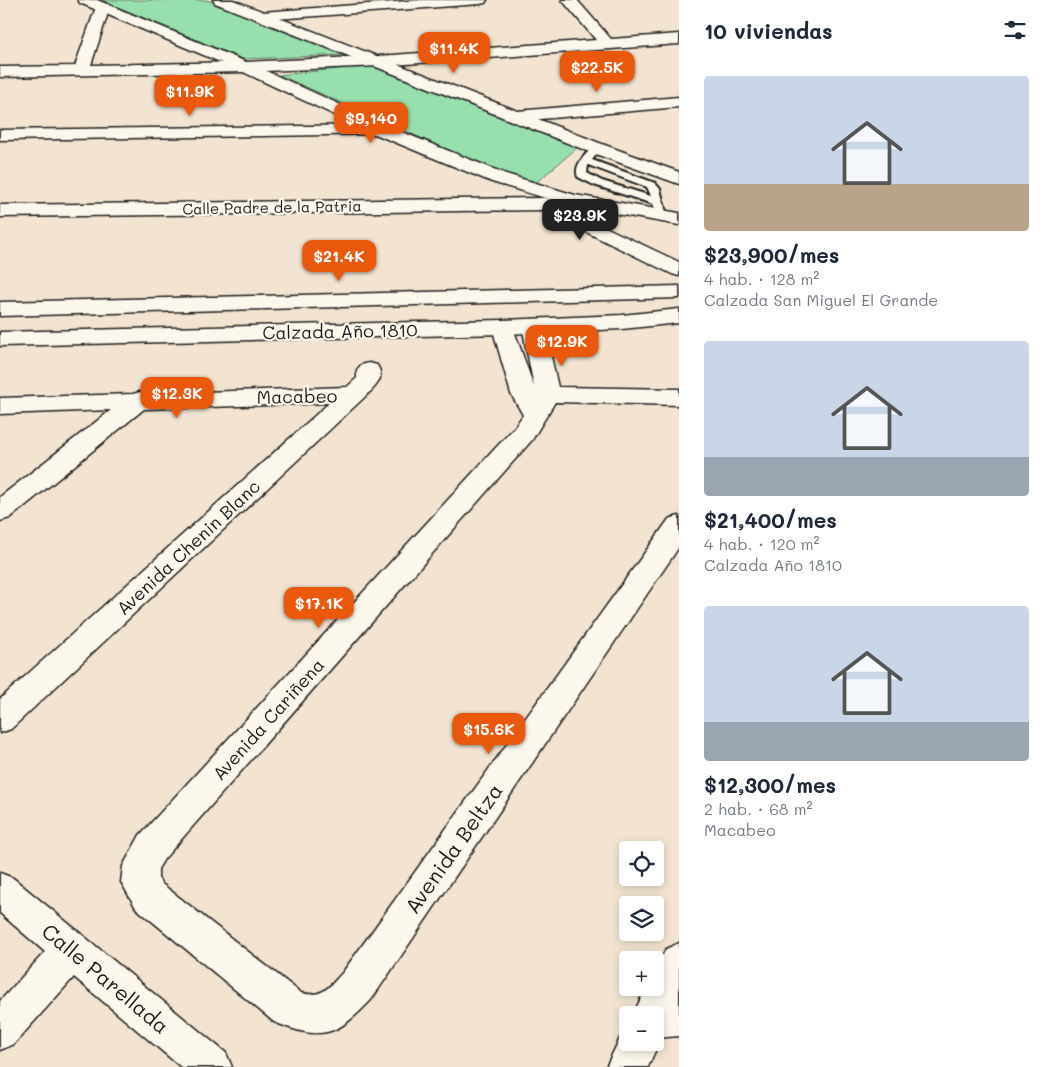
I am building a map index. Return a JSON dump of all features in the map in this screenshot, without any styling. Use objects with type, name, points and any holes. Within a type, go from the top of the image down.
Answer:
[{"type":"street","points":[[85,0],[245,67],[381,130],[499,178],[572,200],[666,212]]},
{"type":"street","points":[[220,0],[517,116],[591,155],[679,178]]},
{"type":"street","points":[[262,16],[480,0]]},
{"type":"street","points":[[569,0],[607,44]]},
{"type":"street","points":[[81,71],[102,7]]},
{"type":"street","points":[[0,72],[245,67],[379,61],[679,39]]},
{"type":"street","points":[[517,116],[679,102]]},
{"type":"street","points":[[0,135],[381,130]]},
{"type":"street","points":[[499,178],[544,204],[679,270]]},
{"type":"street","name":"Calle Padre de la Patria","points":[[0,211],[544,204]]},
{"type":"street","name":"Calzada Año 1810","points":[[0,309],[679,292]]},
{"type":"street","name":"Calzada Año 1810","points":[[0,339],[533,326],[622,322],[679,316]]},
{"type":"street","points":[[533,326],[536,401]]},
{"type":"street","points":[[503,327],[536,401]]},
{"type":"street","name":"Avenida Chenin Blanc","points":[[0,719],[353,395],[368,379],[369,370]]},
{"type":"street","name":"Macabeo","points":[[0,406],[140,400],[353,395]]},
{"type":"street","points":[[536,401],[679,397]]},
{"type":"street","points":[[0,511],[140,400]]},
{"type":"street","name":"Avenida Cariñena","points":[[322,1013],[304,1016],[288,1008],[149,896],[139,882],[141,866],[152,847],[523,434],[536,401]]},
{"type":"street","name":"Avenida Beltza","points":[[322,1013],[336,1007],[357,986],[679,526]]},
{"type":"street","name":"Calle Parellada","points":[[0,890],[212,1067]]},
{"type":"street","points":[[0,1030],[73,950]]},
{"type":"street","points":[[657,1006],[679,962]]},
{"type":"street","points":[[664,1018],[679,1016]]},
{"type":"street","points":[[626,1067],[634,1051]]},
{"type":"lane","points":[[591,155],[651,185],[655,189],[666,212],[589,179],[582,175],[581,171],[591,155]]},
{"type":"green space","points":[[101,0],[207,0],[344,55],[242,59]]},
{"type":"green space","points":[[374,65],[578,147],[531,187],[279,75]]}]
